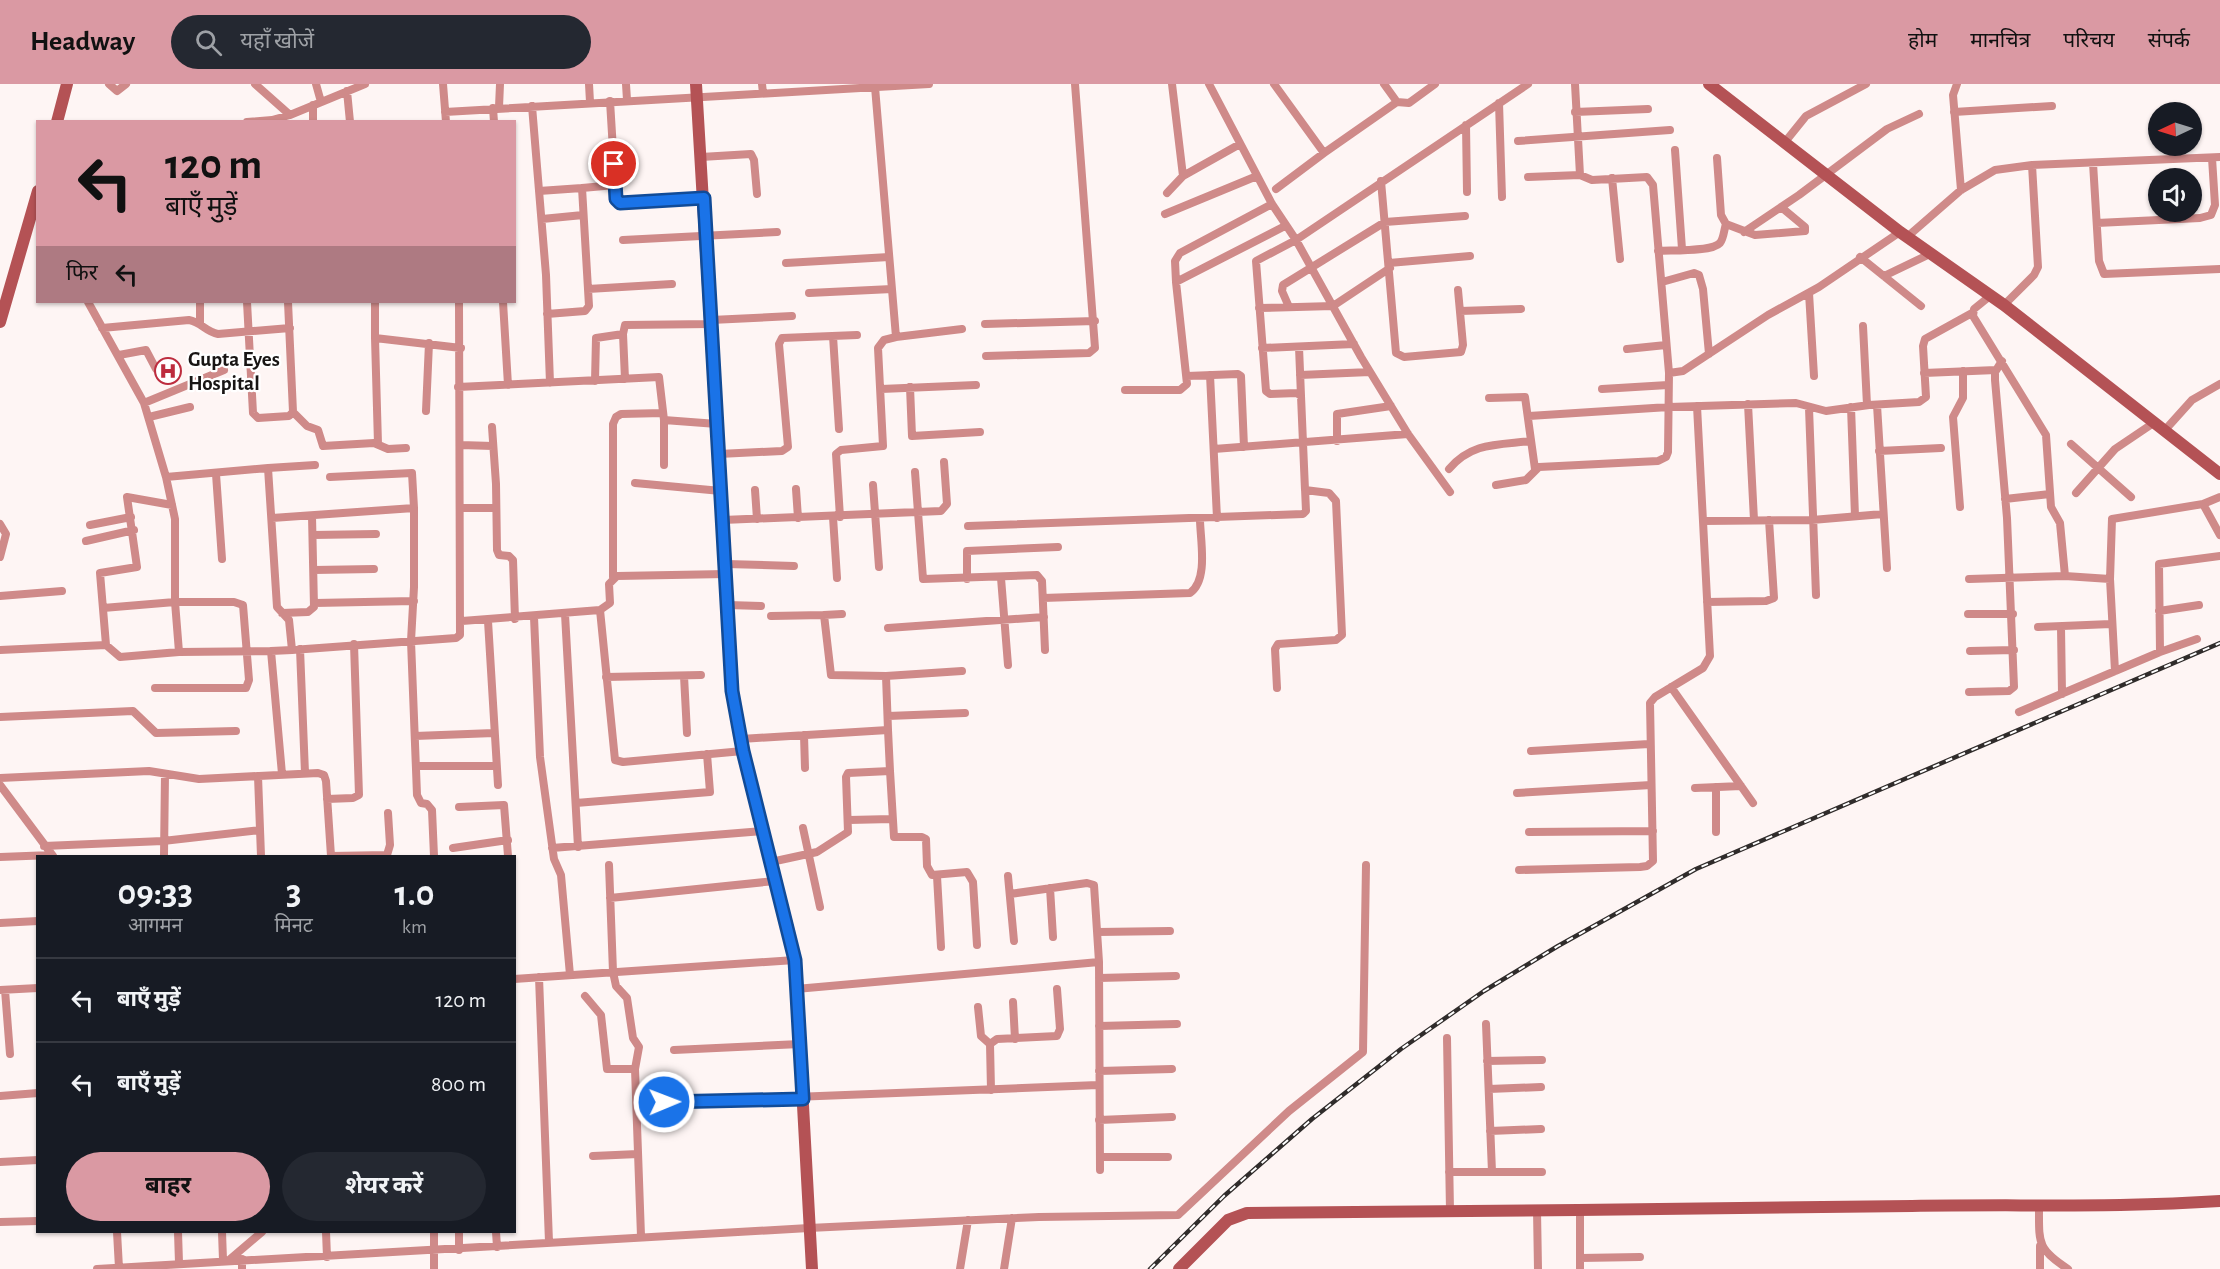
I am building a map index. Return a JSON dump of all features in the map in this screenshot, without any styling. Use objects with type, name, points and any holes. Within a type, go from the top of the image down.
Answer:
[{"type":"street","points":[[58,120],[67,84]]},
{"type":"street","points":[[110,84],[117,91],[126,84]]},
{"type":"street","points":[[255,84],[290,115]]},
{"type":"street","points":[[314,120],[317,103],[316,84]]},
{"type":"street","points":[[272,120],[290,115],[363,84]]},
{"type":"street","points":[[443,84],[446,117],[496,108],[627,100],[696,90],[928,84]]},
{"type":"street","points":[[494,120],[500,84]]},
{"type":"street","points":[[589,84],[590,102]]},
{"type":"street","points":[[626,84],[627,100]]},
{"type":"street","points":[[986,356],[1092,353],[1095,348],[1095,321],[1075,84]]},
{"type":"street","points":[[1172,84],[1183,176]]},
{"type":"street","points":[[1209,84],[1272,204],[1296,240],[1370,372],[1408,434],[1450,492]]},
{"type":"street","points":[[1274,84],[1324,153]]},
{"type":"street","points":[[1384,84],[1396,102]]},
{"type":"street","points":[[1276,189],[1396,102],[1408,103],[1435,84]]},
{"type":"street","points":[[1301,396],[1297,393],[1266,392],[1256,261],[1296,240],[1528,84]]},
{"type":"street","points":[[1575,84],[1576,137],[1580,175]]},
{"type":"street","points":[[1785,142],[1806,116],[1866,84]]},
{"type":"street","points":[[1957,84],[1953,90],[1961,190]]},
{"type":"street","points":[[1717,86],[1904,235],[2004,305],[2220,474]]},
{"type":"street","points":[[874,87],[896,337]]},
{"type":"street","points":[[696,90],[732,691],[742,745],[795,960],[812,1269]]},
{"type":"street","points":[[348,92],[350,120]]},
{"type":"street","points":[[610,101],[616,199],[620,203],[704,198]]},
{"type":"street","points":[[1500,103],[1502,197]]},
{"type":"street","points":[[532,106],[542,219],[550,383]]},
{"type":"street","points":[[1954,112],[2052,106]]},
{"type":"street","points":[[1575,112],[1648,109]]},
{"type":"street","points":[[1744,232],[1887,129],[1919,114]]},
{"type":"street","points":[[1467,125],[1467,192]]},
{"type":"street","points":[[1518,141],[1670,130]]},
{"type":"street","points":[[1167,192],[1183,176],[1240,144]]},
{"type":"street","points":[[1675,150],[1682,249]]},
{"type":"street","points":[[701,157],[751,154],[754,160],[757,194]]},
{"type":"street","points":[[1669,373],[1683,371],[1768,315],[1809,293],[1860,257],[1904,235],[1961,190],[1990,171],[2032,165],[2216,157],[2215,205],[2211,215],[2200,218],[2097,223]]},
{"type":"street","points":[[1717,158],[1721,215],[1726,224],[1744,232],[1759,235],[1805,231],[1805,227],[1781,207]]},
{"type":"street","points":[[2093,163],[2100,268],[2108,276],[2220,269]]},
{"type":"street","points":[[2004,305],[2034,275],[2038,267],[2032,165]]},
{"type":"street","points":[[1496,485],[1526,480],[1535,469],[1661,460],[1668,452],[1669,373],[1652,180],[1641,176],[1592,180],[1580,175],[1528,177]]},
{"type":"street","points":[[1164,214],[1257,176]]},
{"type":"street","points":[[1612,178],[1620,259]]},
{"type":"street","points":[[1381,181],[1395,348],[1399,355],[1461,352],[1463,345],[1458,290]]},
{"type":"street","points":[[539,191],[615,185]]},
{"type":"street","points":[[547,314],[585,311],[589,306],[582,188]]},
{"type":"street","points":[[1125,390],[1180,390],[1187,384],[1175,261],[1180,253],[1272,204]]},
{"type":"street","points":[[0,322],[35,213]]},
{"type":"street","points":[[542,219],[583,215]]},
{"type":"street","points":[[1289,307],[1281,287],[1385,222],[1465,216]]},
{"type":"street","points":[[1658,251],[1717,245],[1726,224]]},
{"type":"street","points":[[1176,282],[1285,226]]},
{"type":"street","points":[[623,240],[777,232]]},
{"type":"street","points":[[1884,276],[1930,254]]},
{"type":"street","points":[[1259,308],[1333,306],[1389,265],[1470,256]]},
{"type":"street","points":[[786,263],[889,257]]},
{"type":"street","points":[[1860,257],[1921,306]]},
{"type":"street","points":[[1662,282],[1687,274],[1699,274],[1703,289],[1709,354]]},
{"type":"street","points":[[588,289],[672,284]]},
{"type":"street","points":[[809,293],[892,289]]},
{"type":"street","points":[[1809,293],[1814,376]]},
{"type":"street","points":[[1528,416],[1669,406],[1796,403],[1826,411],[1923,401],[1926,397],[1923,373],[1925,339],[1972,313],[1990,296]]},
{"type":"street","points":[[89,303],[144,402],[151,433],[166,477],[175,519],[175,602],[179,652]]},
{"type":"street","points":[[200,303],[200,324]]},
{"type":"street","points":[[247,303],[255,418],[289,416],[293,412]]},
{"type":"street","points":[[288,303],[293,412],[307,426],[318,430],[323,446],[378,444],[388,449],[406,448]]},
{"type":"street","points":[[375,303],[378,444]]},
{"type":"street","points":[[0,650],[106,645],[120,657],[179,652],[271,651],[459,637],[462,621],[458,387],[461,348],[459,303]]},
{"type":"street","points":[[503,303],[508,385]]},
{"type":"street","points":[[1460,311],[1521,309]]},
{"type":"street","points":[[1972,313],[2046,435],[2051,509],[2061,523],[2065,576]]},
{"type":"street","points":[[624,379],[623,328],[629,324],[711,322],[792,316]]},
{"type":"street","points":[[102,328],[189,320],[200,324],[212,333],[290,328]]},
{"type":"street","points":[[985,324],[1095,321]]},
{"type":"street","points":[[1863,326],[1867,405]]},
{"type":"street","points":[[837,578],[836,454],[841,450],[883,446],[879,344],[896,337],[962,329]]},
{"type":"street","points":[[595,381],[596,338],[623,334]]},
{"type":"street","points":[[719,454],[786,450],[788,442],[780,340],[782,338],[857,335]]},
{"type":"street","points":[[833,336],[839,429]]},
{"type":"street","points":[[375,338],[461,348]]},
{"type":"street","points":[[426,411],[429,343]]},
{"type":"street","points":[[1262,348],[1354,344]]},
{"type":"street","points":[[1627,349],[1666,345]]},
{"type":"street","points":[[968,526],[1303,514],[1306,508],[1299,347]]},
{"type":"street","points":[[119,355],[146,350],[156,369]]},
{"type":"street","points":[[1969,692],[2012,689],[2013,614],[1996,370],[2002,362]]},
{"type":"street","points":[[144,402],[224,370]]},
{"type":"street","points":[[1923,373],[1996,370]]},
{"type":"street","points":[[1960,507],[1953,417],[1963,398],[1963,371]]},
{"type":"street","points":[[1300,375],[1370,372]]},
{"type":"street","points":[[1187,376],[1238,374],[1240,376],[1245,447]]},
{"type":"street","points":[[1210,375],[1218,518]]},
{"type":"street","points":[[458,387],[659,377],[664,465]]},
{"type":"street","points":[[2165,430],[2192,400],[2220,384]]},
{"type":"street","points":[[880,389],[976,385]]},
{"type":"street","points":[[1602,389],[1668,385]]},
{"type":"street","points":[[910,387],[912,436],[980,432]]},
{"type":"street","points":[[1489,398],[1524,396],[1535,469]]},
{"type":"street","points":[[1748,404],[1754,520]]},
{"type":"street","points":[[1877,405],[1887,568]]},
{"type":"street","points":[[149,417],[190,406]]},
{"type":"street","points":[[1337,441],[1337,414],[1391,406]]},
{"type":"street","points":[[1519,870],[1647,866],[1653,861],[1650,703],[1703,668],[1708,662],[1697,406]]},
{"type":"street","points":[[1809,408],[1815,595]]},
{"type":"street","points":[[1851,408],[1856,516]]},
{"type":"street","points":[[462,621],[515,619],[608,607],[610,603],[609,584],[613,577],[613,424],[621,414],[717,424]]},
{"type":"street","points":[[2076,493],[2120,445],[2155,422]]},
{"type":"street","points":[[492,427],[498,553],[510,556],[513,560],[515,619]]},
{"type":"street","points":[[1214,449],[1303,444],[1408,434]]},
{"type":"street","points":[[1449,470],[1460,456],[1470,450],[1531,441]]},
{"type":"street","points":[[2071,444],[2131,497]]},
{"type":"street","points":[[460,445],[493,446]]},
{"type":"street","points":[[1880,451],[1941,448]]},
{"type":"street","points":[[723,520],[918,514],[945,509],[944,462]]},
{"type":"street","points":[[166,477],[315,465]]},
{"type":"street","points":[[268,468],[277,607],[280,613],[289,620],[296,649],[305,773]]},
{"type":"street","points":[[915,472],[923,579],[1037,575],[1042,581],[1045,650]]},
{"type":"street","points":[[330,477],[412,473],[414,601],[411,641],[418,799],[432,810],[434,855]]},
{"type":"street","points":[[216,474],[222,560]]},
{"type":"street","points":[[635,483],[721,491]]},
{"type":"street","points":[[873,485],[879,567]]},
{"type":"street","points":[[1277,688],[1275,649],[1278,644],[1336,640],[1342,635],[1336,501],[1331,494],[1307,492],[1305,488]]},
{"type":"street","points":[[796,489],[798,518]]},
{"type":"street","points":[[755,490],[756,519]]},
{"type":"street","points":[[2005,499],[2050,494]]},
{"type":"street","points":[[106,645],[101,571],[137,569],[128,496],[172,505]]},
{"type":"street","points":[[2115,671],[2110,579],[2112,519],[2203,504],[2220,497]]},
{"type":"street","points":[[2203,504],[2220,535]]},
{"type":"street","points":[[272,518],[414,508]]},
{"type":"street","points":[[460,508],[496,508]]},
{"type":"street","points":[[1703,521],[1812,520],[1883,514]]},
{"type":"street","points":[[280,613],[308,612],[314,607],[312,516]]},
{"type":"street","points":[[90,525],[131,517]]},
{"type":"street","points":[[1043,598],[1190,593],[1196,588],[1201,573],[1200,519]]},
{"type":"street","points":[[1707,602],[1766,601],[1774,598],[1769,520]]},
{"type":"street","points":[[0,524],[6,534],[0,557]]},
{"type":"street","points":[[86,541],[134,530]]},
{"type":"street","points":[[313,536],[376,534]]},
{"type":"street","points":[[967,579],[967,551],[1058,547]]},
{"type":"street","points":[[2160,652],[2160,564],[2220,556]]},
{"type":"street","points":[[613,577],[794,566]]},
{"type":"street","points":[[314,570],[374,569]]},
{"type":"street","points":[[1969,579],[2065,576],[2110,579]]},
{"type":"street","points":[[1001,578],[1008,665]]},
{"type":"street","points":[[0,596],[62,591]]},
{"type":"street","points":[[315,603],[414,601]]},
{"type":"street","points":[[103,608],[175,602],[239,603],[244,611],[248,651],[249,680],[246,688],[155,688]]},
{"type":"street","points":[[728,605],[761,606]]},
{"type":"street","points":[[2159,611],[2199,605]]},
{"type":"street","points":[[600,609],[615,760],[623,762],[707,754],[742,745],[804,735],[888,730]]},
{"type":"street","points":[[565,614],[578,847]]},
{"type":"street","points":[[771,616],[842,614]]},
{"type":"street","points":[[1968,614],[2013,614]]},
{"type":"street","points":[[824,615],[831,675],[886,676],[962,671]]},
{"type":"street","points":[[534,617],[540,757],[552,848],[561,875],[570,975]]},
{"type":"street","points":[[888,628],[1044,617]]},
{"type":"street","points":[[488,621],[498,785]]},
{"type":"street","points":[[2038,627],[2111,624]]},
{"type":"street","points":[[2061,627],[2061,694]]},
{"type":"street","points":[[2019,712],[2160,652],[2197,639]]},
{"type":"street","points":[[327,799],[353,798],[359,795],[354,644]]},
{"type":"street","points":[[1970,651],[2014,650]]},
{"type":"street","points":[[271,651],[282,774]]},
{"type":"street","points":[[606,677],[702,675]]},
{"type":"street","points":[[684,676],[687,733]]},
{"type":"street","points":[[886,676],[894,837],[926,839],[929,871],[937,876],[967,872],[973,882],[977,945]]},
{"type":"street","points":[[1671,687],[1753,803]]},
{"type":"street","points":[[0,717],[132,711],[156,733],[236,731]]},
{"type":"street","points":[[888,716],[965,713]]},
{"type":"street","points":[[415,736],[494,733]]},
{"type":"street","points":[[804,735],[805,768]]},
{"type":"street","points":[[1531,751],[1649,744]]},
{"type":"street","points":[[576,803],[710,792],[707,754]]},
{"type":"street","points":[[417,766],[496,766]]},
{"type":"street","points":[[0,778],[150,771],[199,779],[305,773],[324,775],[331,855]]},
{"type":"street","points":[[771,862],[809,855],[848,832],[847,774],[890,771]]},
{"type":"street","points":[[164,855],[165,774]]},
{"type":"street","points":[[258,776],[261,855]]},
{"type":"street","points":[[0,785],[3,794],[51,855]]},
{"type":"street","points":[[1517,793],[1651,785]]},
{"type":"street","points":[[1695,788],[1741,786]]},
{"type":"street","points":[[1716,787],[1716,832]]},
{"type":"street","points":[[459,807],[504,805],[508,855]]},
{"type":"street","points":[[387,855],[390,845],[388,813]]},
{"type":"street","points":[[849,820],[892,819]]},
{"type":"street","points":[[803,828],[820,907]]},
{"type":"street","points":[[44,846],[163,841],[260,830]]},
{"type":"street","points":[[552,848],[764,831]]},
{"type":"street","points":[[1529,832],[1653,831]]},
{"type":"street","points":[[453,848],[508,840]]},
{"type":"street","points":[[0,857],[36,856]]},
{"type":"street","points":[[97,1269],[242,1259],[459,1250],[641,1236],[1012,1218],[1178,1215],[1289,1112],[1360,1056],[1365,1045],[1366,865]]},
{"type":"street","points":[[609,866],[613,972],[616,986],[627,998],[633,1038],[639,1047],[635,1070],[641,1236]]},
{"type":"street","points":[[937,876],[941,947]]},
{"type":"street","points":[[1008,876],[1014,941]]},
{"type":"street","points":[[610,898],[775,881]]},
{"type":"street","points":[[1010,894],[1087,883],[1094,885],[1099,962],[1100,1170]]},
{"type":"street","points":[[1050,888],[1053,937]]},
{"type":"street","points":[[0,923],[36,921]]},
{"type":"street","points":[[1098,932],[1170,931]]},
{"type":"street","points":[[516,979],[795,960]]},
{"type":"street","points":[[796,989],[1099,962]]},
{"type":"street","points":[[1099,978],[1176,976]]},
{"type":"street","points":[[539,977],[549,1242]]},
{"type":"street","points":[[10,1054],[2,990],[36,988]]},
{"type":"street","points":[[991,1090],[990,1044],[992,1040],[1054,1037],[1059,1034],[1057,989]]},
{"type":"street","points":[[585,996],[601,1015],[607,1069],[635,1070]]},
{"type":"street","points":[[1013,1002],[1015,1039]]},
{"type":"street","points":[[978,1007],[981,1036],[990,1044]]},
{"type":"street","points":[[1099,1026],[1177,1024]]},
{"type":"street","points":[[1486,1024],[1492,1172]]},
{"type":"street","points":[[1447,1038],[1450,1211]]},
{"type":"street","points":[[674,1050],[800,1044]]},
{"type":"street","points":[[1487,1061],[1542,1060]]},
{"type":"street","points":[[1099,1071],[1172,1069]]},
{"type":"street","points":[[664,1102],[803,1099],[1098,1085]]},
{"type":"street","points":[[1489,1089],[1541,1087]]},
{"type":"street","points":[[0,1096],[36,1094]]},
{"type":"street","points":[[1099,1120],[1172,1117]]},
{"type":"street","points":[[1490,1131],[1541,1129]]},
{"type":"street","points":[[593,1156],[638,1154]]},
{"type":"street","points":[[1100,1156],[1168,1157]]},
{"type":"street","points":[[0,1162],[36,1160]]},
{"type":"street","points":[[1449,1172],[1542,1172]]},
{"type":"street","points":[[1179,1269],[1228,1220],[1239,1214],[1916,1206],[2039,1207],[2220,1201]]},
{"type":"street","points":[[2039,1207],[2040,1269]]},
{"type":"street","points":[[1537,1210],[1538,1269]]},
{"type":"street","points":[[1580,1210],[1580,1269]]},
{"type":"street","points":[[1004,1269],[1012,1218]]},
{"type":"street","points":[[960,1269],[968,1220]]},
{"type":"street","points":[[0,1222],[36,1221]]},
{"type":"street","points":[[117,1233],[124,1268]]},
{"type":"street","points":[[173,1265],[177,1233]]},
{"type":"street","points":[[222,1233],[226,1260]]},
{"type":"street","points":[[226,1260],[260,1233]]},
{"type":"street","points":[[326,1233],[327,1257]]},
{"type":"street","points":[[434,1233],[434,1269]]},
{"type":"street","points":[[459,1233],[459,1250]]},
{"type":"street","points":[[496,1233],[497,1247]]},
{"type":"street","points":[[2040,1243],[2046,1255],[2068,1269]]},
{"type":"street","points":[[1580,1258],[1640,1257]]},
{"type":"street","points":[[242,1259],[243,1269]]},
{"type":"railway","points":[[1150,1269],[1224,1196],[1312,1119],[1401,1049],[1484,991],[1558,946],[1696,869],[2220,643]]},
{"type":"place","name":"Gupta Eyes Hospital","points":[[168,371]]},
{"type":"route","points":[[614,164],[616,199],[620,203],[704,198],[732,691],[743,751],[795,960],[803,1099],[664,1102]]}]
